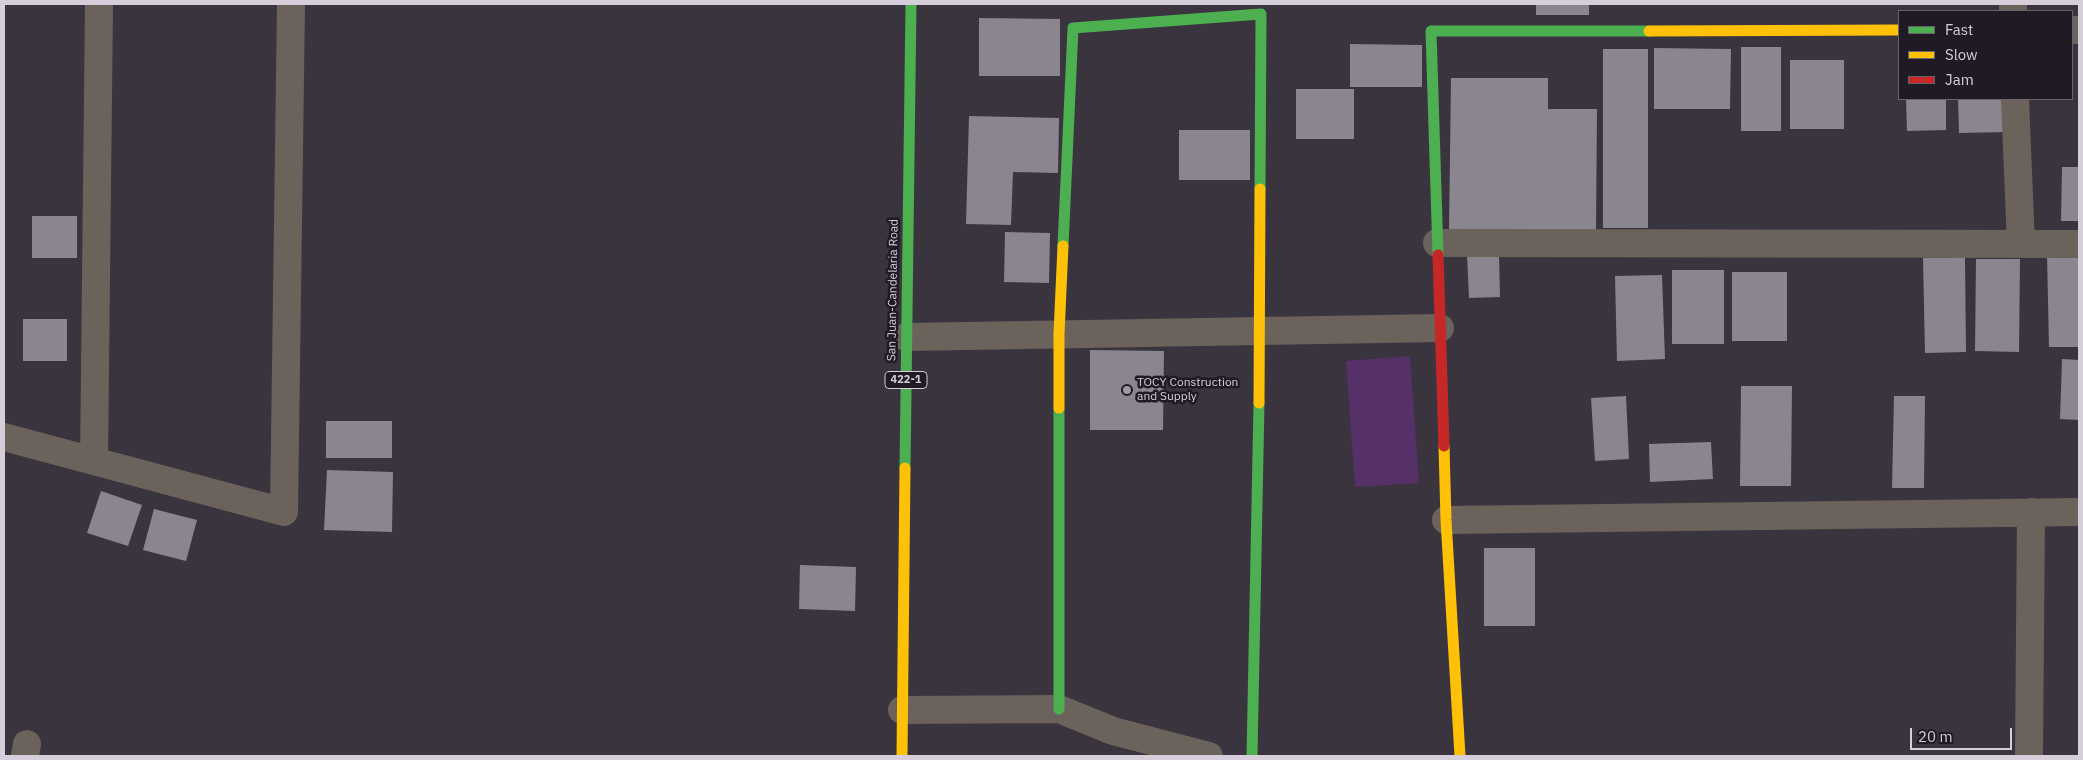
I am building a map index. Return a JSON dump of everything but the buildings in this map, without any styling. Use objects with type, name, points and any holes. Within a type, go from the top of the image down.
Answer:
[{"type":"street","points":[[94,461],[99,4]]},
{"type":"street","points":[[4,437],[284,512],[291,4]]},
{"type":"street","name":"San Juan-Candelaria Road","points":[[902,756],[911,4]]},
{"type":"street","points":[[1059,708],[1059,334],[1073,28],[1261,14],[1260,330],[1252,756]]},
{"type":"street","points":[[1460,756],[1446,520],[1431,31],[1898,30]]},
{"type":"street","points":[[2016,100],[2021,244]]},
{"type":"street","points":[[1438,243],[2079,244]]},
{"type":"street","points":[[906,337],[1440,328]]},
{"type":"street","points":[[2029,756],[2031,512]]},
{"type":"street","points":[[1446,520],[2079,512]]},
{"type":"street","points":[[902,710],[1059,708],[1113,731],[1209,756]]},
{"type":"shaded area","points":[[1410,356],[1419,483],[1355,487],[1346,361]]},
{"type":"traffic: fast","points":[[905,468],[911,4]]},
{"type":"traffic: fast","points":[[1063,246],[1073,28],[1261,14],[1260,189]]},
{"type":"traffic: fast","points":[[1438,255],[1431,31],[1649,31]]},
{"type":"traffic: fast","points":[[1252,756],[1259,403]]},
{"type":"traffic: fast","points":[[1059,408],[1059,709]]},
{"type":"traffic: slow","points":[[1649,31],[1898,30]]},
{"type":"traffic: slow","points":[[1259,403],[1260,189]]},
{"type":"traffic: slow","points":[[1059,408],[1059,334],[1063,246]]},
{"type":"traffic: slow","points":[[1444,446],[1446,520],[1460,756]]},
{"type":"traffic: slow","points":[[902,756],[905,468]]},
{"type":"traffic: jam","points":[[1438,255],[1444,446]]},
{"type":"place","name":"TOCY Construction and Supply","points":[[1127,390]]}]
